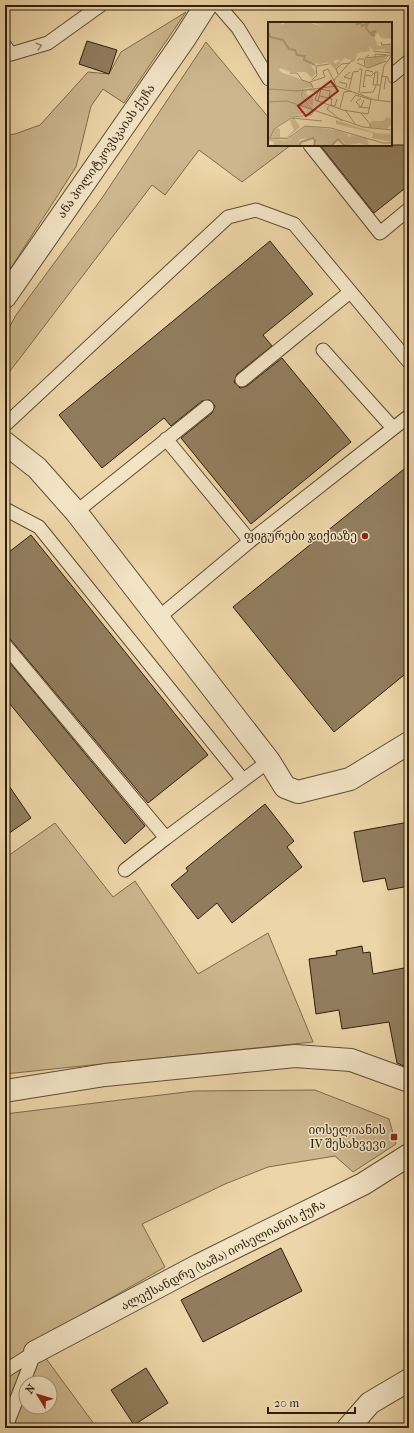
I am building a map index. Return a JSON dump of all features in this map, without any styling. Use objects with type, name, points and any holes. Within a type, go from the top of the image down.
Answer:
[{"type":"street","name":"ანა პოლიტკოვსკაიას ქუჩა","points":[[5,297],[183,41],[206,5]]},
{"type":"street","points":[[5,443],[37,468],[76,512],[269,761],[285,787],[298,792],[350,779],[409,743]]},
{"type":"street","points":[[5,1091],[105,1075],[295,1056],[351,1060],[409,1081]]},
{"type":"street","name":"ალექსანდრე (საშა) იოსელიანის ქუჩა","points":[[36,1352],[199,1265],[363,1184],[409,1155]]},
{"type":"street","points":[[348,1428],[370,1403],[409,1380]]},
{"type":"lane","points":[[5,46],[11,54],[48,43],[101,5]]},
{"type":"lane","points":[[218,5],[238,28],[268,77]]},
{"type":"lane","points":[[392,75],[409,61]]},
{"type":"lane","points":[[311,146],[380,232],[409,209]]},
{"type":"lane","points":[[5,425],[228,217],[256,210],[294,224],[409,362]]},
{"type":"lane","points":[[242,380],[350,292]]},
{"type":"lane","points":[[323,350],[393,428]]},
{"type":"lane","points":[[76,512],[207,407]]},
{"type":"lane","points":[[158,618],[250,542],[409,416]]},
{"type":"lane","points":[[166,439],[250,542]]},
{"type":"lane","points":[[5,509],[39,527],[243,780]]},
{"type":"lane","points":[[5,644],[166,838]]},
{"type":"lane","points":[[126,870],[166,838],[269,761]]},
{"type":"lane","points":[[5,1371],[36,1352]]},
{"type":"lane","points":[[7,1428],[9,1419],[36,1352]]},
{"type":"shaded area","points":[[186,12],[124,103],[103,89],[91,106],[76,167],[5,277],[5,135],[15,134],[40,125],[88,72],[109,74],[121,52]]},
{"type":"shaded area","points":[[206,42],[268,117],[268,146],[290,146],[242,182],[199,150],[165,195],[152,185],[7,375],[5,335],[16,315],[102,198]]},
{"type":"shaded area","points":[[55,823],[113,897],[135,881],[198,974],[268,933],[313,1042],[5,1074],[5,858]]},
{"type":"shaded area","points":[[315,1090],[389,1119],[396,1144],[353,1172],[335,1156],[268,1167],[225,1184],[142,1224],[165,1267],[34,1342],[97,1428],[5,1428],[5,1114],[194,1091]]},
{"type":"building","points":[[87,41],[117,50],[109,74],[79,64]]},
{"type":"building","points":[[409,145],[409,185],[374,213],[321,146]]},
{"type":"building","points":[[270,241],[313,294],[263,335],[272,346],[237,374],[234,382],[240,388],[247,386],[282,358],[351,442],[251,524],[181,438],[212,413],[215,406],[210,400],[202,401],[171,426],[164,418],[102,468],[59,415]]},
{"type":"building","name":"ფიგურები ჯიქიაზე","points":[[409,465],[409,671],[334,732],[233,607]]},
{"type":"building","points":[[31,535],[208,755],[148,803],[11,640],[5,637],[5,555]]},
{"type":"building","points":[[5,657],[145,826],[125,844],[5,698]]},
{"type":"building","points":[[5,780],[31,818],[5,836]]},
{"type":"building","points":[[265,804],[294,841],[287,847],[302,867],[232,923],[217,903],[198,919],[171,885],[188,871],[186,868]]},
{"type":"building","points":[[409,822],[409,886],[388,890],[385,878],[363,882],[354,832]]},
{"type":"building","points":[[362,946],[363,953],[370,952],[373,974],[409,967],[409,1068],[397,1063],[389,1022],[342,1029],[339,1010],[316,1014],[309,959],[337,955],[336,951]]},
{"type":"building","points":[[281,1248],[302,1291],[203,1342],[181,1300]]},
{"type":"building","points":[[146,1368],[168,1403],[134,1425],[111,1390]]},
{"type":"place","name":"ფიგურები ჯიქიაზე","points":[[365,536]]},
{"type":"place","name":"იოსელიანის IV შესახვევი","points":[[394,1137]]}]
